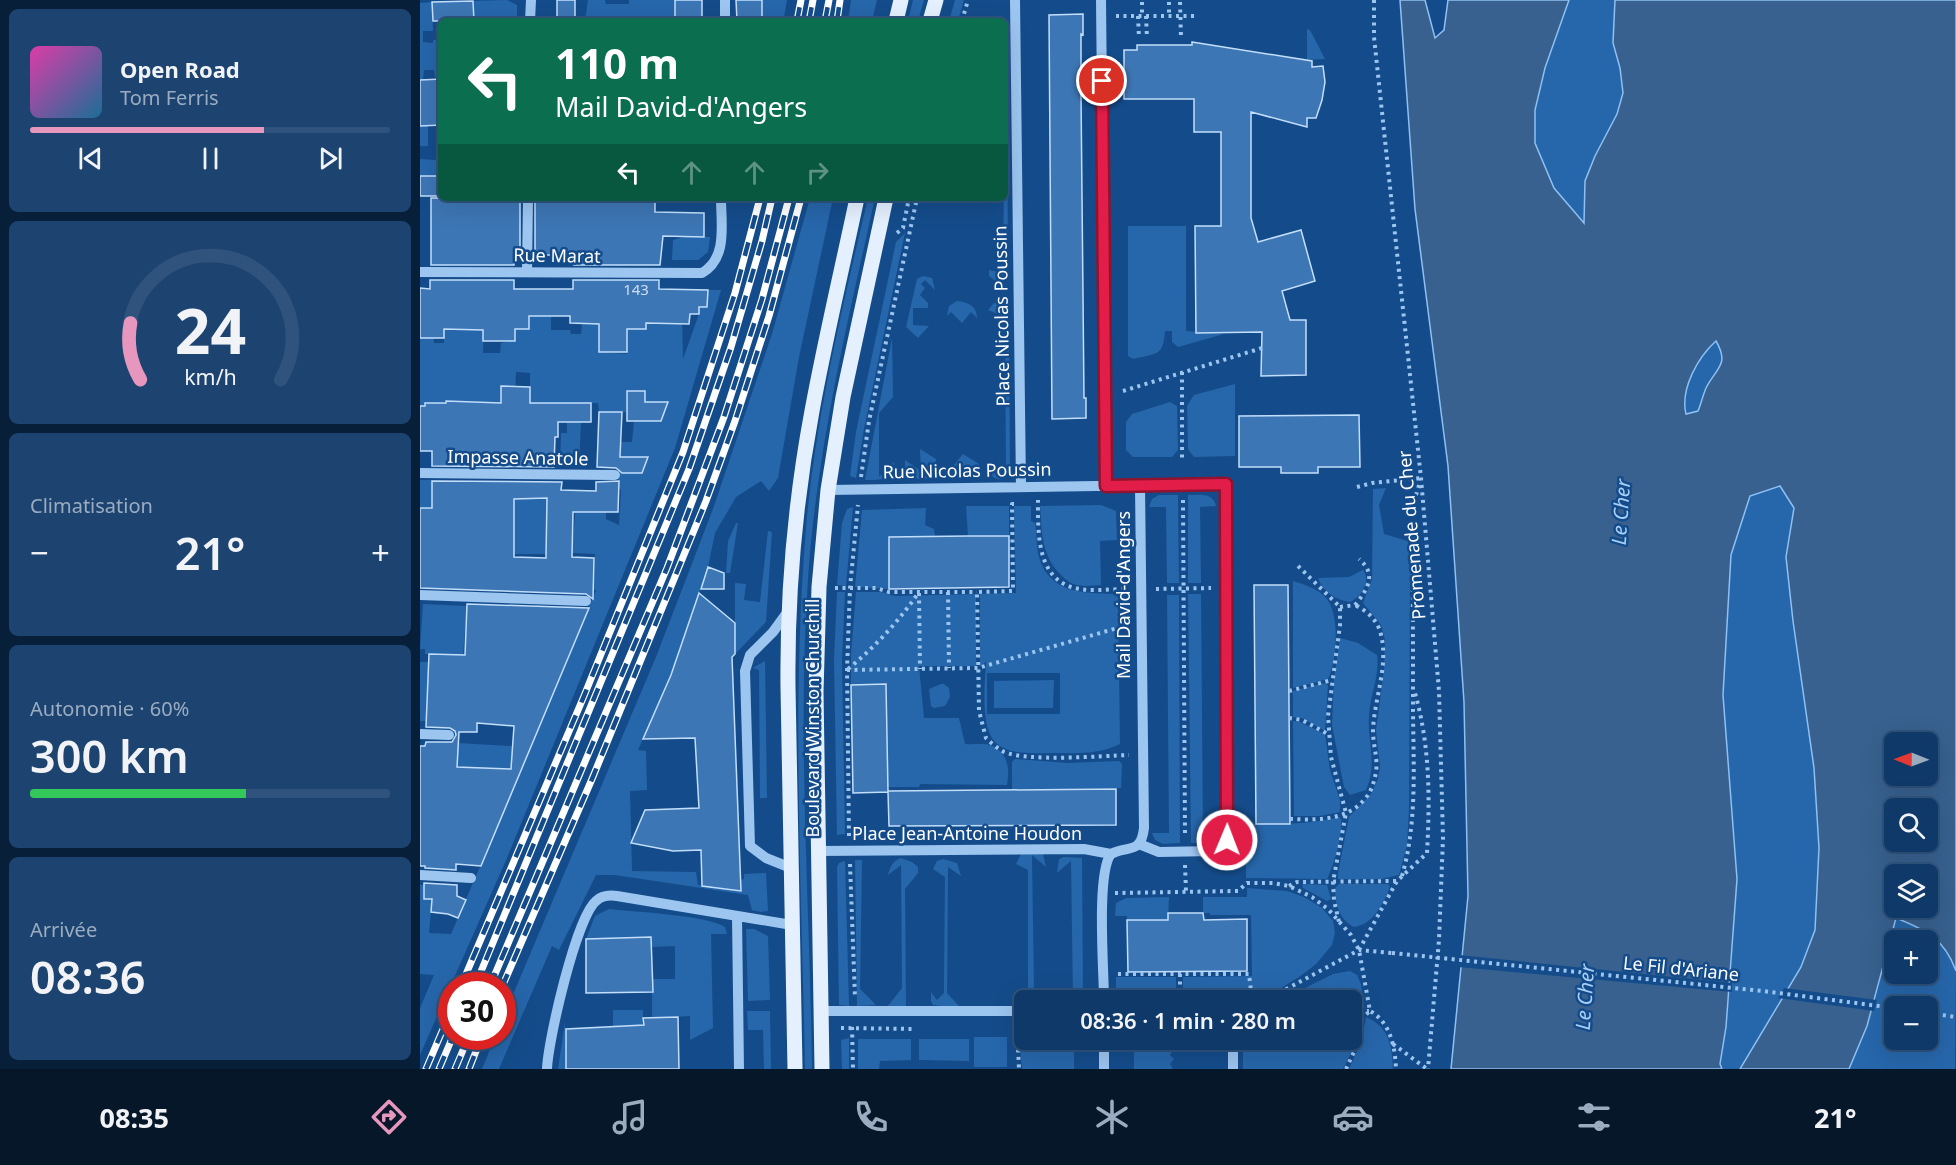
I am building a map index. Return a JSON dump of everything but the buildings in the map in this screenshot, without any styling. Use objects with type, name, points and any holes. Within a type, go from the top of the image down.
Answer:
[{"type":"main road","points":[[897,18],[901,0]]},
{"type":"main road","points":[[931,18],[936,0]]},
{"type":"main road","name":"Boulevard Winston Churchill","points":[[795,1069],[787,653],[789,609],[796,523],[810,423],[856,201]]},
{"type":"main road","name":"Boulevard Winston Churchill","points":[[822,1069],[816,653],[819,587],[828,490],[843,398],[885,201]]},
{"type":"street","points":[[530,18],[531,0]]},
{"type":"street","points":[[725,0],[725,18]]},
{"type":"street","name":"Place Nicolas Poussin","points":[[1015,0],[1021,487]]},
{"type":"street","points":[[1101,0],[1106,486]]},
{"type":"street","points":[[527,272],[528,201]]},
{"type":"street","name":"Rue Marat","points":[[420,272],[702,273],[710,269],[717,260],[720,246],[721,201]]},
{"type":"street","name":"Impasse Anatole","points":[[420,473],[615,475]]},
{"type":"street","name":"Mail David-d'Angers","points":[[1226,484],[1227,840],[1222,847],[1214,851],[1159,852],[1139,844],[1144,828],[1140,486],[1226,484]]},
{"type":"street","name":"Rue Nicolas Poussin","points":[[828,490],[1140,486]]},
{"type":"street","points":[[420,595],[586,601]]},
{"type":"street","name":"Boulevard Winston Churchill","points":[[789,609],[773,632],[750,655],[745,671],[750,846],[766,858],[791,868]]},
{"type":"street","points":[[420,734],[449,735]]},
{"type":"street","points":[[1104,990],[1105,866],[1111,854],[1131,850],[1139,844]]},
{"type":"street","name":"Place Jean-Antoine Houdon","points":[[818,851],[1084,849],[1111,854]]},
{"type":"street","points":[[420,875],[471,878]]},
{"type":"street","points":[[547,1069],[551,1036],[568,967],[584,919],[596,900],[603,896],[618,896],[792,925]]},
{"type":"street","points":[[737,917],[739,1069]]},
{"type":"street","points":[[821,1011],[1014,1011]]},
{"type":"street","points":[[1104,1050],[1104,1069]]},
{"type":"street","points":[[1233,1050],[1233,1069]]},
{"type":"path","points":[[963,18],[968,0]]},
{"type":"path","name":"Promenade du Cher","points":[[1374,0],[1374,37],[1421,478],[1439,691],[1443,838],[1439,940],[1428,1069]]},
{"type":"path","points":[[1138,38],[1142,2]]},
{"type":"path","points":[[1169,2],[1169,16]]},
{"type":"path","points":[[1180,2],[1181,38]]},
{"type":"path","points":[[1116,16],[1196,16]]},
{"type":"path","points":[[1142,16],[1147,38]]},
{"type":"path","points":[[892,238],[903,228],[908,201]]},
{"type":"path","points":[[861,479],[872,410],[916,201]]},
{"type":"path","points":[[1123,391],[1262,348]]},
{"type":"path","points":[[1182,372],[1182,459]]},
{"type":"path","points":[[1357,488],[1372,483],[1421,478],[1412,508],[1411,836],[1402,876]]},
{"type":"path","name":"Boulevard Winston Churchill","points":[[849,844],[847,670],[850,588],[858,496]]},
{"type":"path","points":[[1038,496],[1041,548],[1044,560],[1057,579],[1065,585],[1075,587],[1127,589]]},
{"type":"path","points":[[1183,496],[1185,843]]},
{"type":"path","points":[[850,588],[876,588],[889,592],[1013,591],[1012,504],[1020,504]]},
{"type":"path","points":[[1029,504],[1038,504]]},
{"type":"path","points":[[1340,607],[1355,605],[1364,595],[1370,577],[1367,566],[1359,558]]},
{"type":"path","points":[[1298,566],[1340,607],[1328,716],[1331,757],[1346,813],[1333,882],[1339,922]]},
{"type":"path","name":"Boulevard Winston Churchill","points":[[834,578],[832,588],[850,588]]},
{"type":"path","points":[[1151,589],[1227,588]]},
{"type":"path","points":[[977,591],[979,711],[986,738],[1005,752],[1038,756],[1142,755]]},
{"type":"path","points":[[919,592],[920,669]]},
{"type":"path","points":[[847,670],[881,639],[919,592]]},
{"type":"path","points":[[948,592],[949,669]]},
{"type":"path","points":[[1290,819],[1324,819],[1346,813],[1362,802],[1375,780],[1377,763],[1373,732],[1382,663],[1379,630],[1370,615],[1355,605]]},
{"type":"path","points":[[847,670],[978,668],[1141,621]]},
{"type":"path","points":[[1289,691],[1332,680]]},
{"type":"path","points":[[1285,990],[1359,950],[1397,881],[1427,853],[1430,797],[1427,756],[1420,710],[1413,686]]},
{"type":"path","points":[[1289,718],[1302,720],[1328,734]]},
{"type":"path","points":[[850,860],[855,1006]]},
{"type":"path","points":[[1185,861],[1186,891]]},
{"type":"path","points":[[1289,886],[1297,882],[1397,881]]},
{"type":"path","points":[[1103,893],[1238,891],[1247,883],[1273,883],[1289,886],[1312,897],[1328,909],[1351,935],[1359,950],[1370,1011]]},
{"type":"path","name":"Le Fil d'Ariane","points":[[1359,950],[1763,991],[1884,1007]]},
{"type":"path","points":[[1104,974],[1249,974],[1251,990]]},
{"type":"path","points":[[1180,974],[1180,990]]},
{"type":"path","points":[[837,1011],[837,1028]]},
{"type":"path","points":[[1362,1011],[1370,1011],[1387,1028],[1393,1043],[1396,1069]]},
{"type":"path","points":[[1346,1069],[1360,1039],[1362,1018],[1370,1011]]},
{"type":"path","points":[[1938,1014],[1956,1017]]},
{"type":"path","points":[[853,1024],[853,1069]]},
{"type":"path","points":[[1393,1043],[1428,1069]]},
{"type":"path","points":[[1018,1050],[1019,1069]]},
{"type":"shaded area","points":[[507,0],[517,5],[517,17],[465,18],[473,1]]},
{"type":"shaded area","points":[[588,0],[605,0],[606,4],[629,4],[629,0],[675,0],[675,18],[585,18]]},
{"type":"shaded area","points":[[762,0],[787,0],[784,17],[762,18]]},
{"type":"shaded area","points":[[851,0],[877,0],[873,18],[848,18]]},
{"type":"shaded area","points":[[913,0],[924,0],[919,18],[909,18]]},
{"type":"shaded area","points":[[955,0],[964,0],[959,18],[950,18]]},
{"type":"shaded area","points":[[1569,0],[1615,0],[1613,43],[1620,68],[1623,93],[1617,114],[1585,181],[1585,223],[1554,188],[1535,143],[1535,110],[1545,69]]},
{"type":"shaded area","points":[[432,2],[433,31],[423,31],[423,42],[433,43],[433,40],[438,40],[438,77],[435,77],[434,70],[424,70],[423,80],[420,80],[420,3]]},
{"type":"shaded area","points":[[1307,29],[1310,30],[1325,59],[1307,60]]},
{"type":"shaded area","points":[[420,126],[428,126],[428,146],[420,146]]},
{"type":"shaded area","points":[[420,159],[436,160],[436,176],[420,176]]},
{"type":"shaded area","points":[[809,201],[832,201],[799,357],[778,478],[769,491],[761,481],[736,497],[715,533],[708,567],[672,674],[638,750],[646,751],[647,790],[630,791],[632,871],[696,872],[698,885],[741,891],[741,880],[744,879],[744,874],[766,873],[768,911],[752,910],[748,895],[615,875],[596,875],[559,950],[552,946],[516,1030],[516,987],[656,657],[713,509],[772,334]]},
{"type":"shaded area","points":[[867,201],[874,201],[834,387],[818,482],[808,578],[804,762],[812,1069],[805,1069],[798,731],[802,596],[810,487],[823,404]]},
{"type":"shaded area","points":[[1004,201],[1008,201],[1008,271],[1006,277],[994,280],[989,276],[989,270],[1003,273]]},
{"type":"shaded area","points":[[1128,226],[1186,226],[1186,331],[1224,334],[1178,347],[1172,342],[1172,331],[1165,331],[1163,346],[1160,350],[1133,359],[1128,356]]},
{"type":"shaded area","points":[[905,233],[856,478],[850,476],[856,432],[896,242]]},
{"type":"shaded area","points":[[687,236],[710,237],[708,252],[698,260],[672,260],[673,240]]},
{"type":"shaded area","points":[[923,276],[932,278],[935,290],[925,280],[921,284],[925,288],[920,295],[928,303],[928,308],[913,308],[913,325],[929,326],[918,338],[906,327],[917,279]]},
{"type":"shaded area","points":[[708,290],[721,290],[675,448],[507,858],[457,972],[438,972],[438,1014],[420,1055],[420,1008],[434,975],[420,974],[420,885],[424,885],[424,898],[432,899],[429,933],[451,934],[516,783],[498,768],[457,767],[420,797],[458,743],[512,746],[511,763],[524,763],[596,590],[594,590],[595,554],[572,553],[577,490],[582,491],[597,512],[606,512],[606,519],[619,525],[621,491],[618,484],[619,473],[642,473],[648,457],[620,457],[621,442],[632,442],[634,421],[661,421],[667,402],[645,402],[645,391],[627,391],[626,412],[599,412],[598,403],[530,405],[530,373],[516,372],[515,401],[501,386],[501,403],[445,401],[420,406],[420,325],[433,327],[434,343],[444,343],[444,329],[460,329],[484,309],[483,353],[500,353],[501,343],[515,340],[515,329],[529,329],[529,312],[551,312],[551,330],[570,330],[571,334],[581,334],[582,324],[592,325],[592,310],[599,310],[599,352],[627,354],[627,329],[646,329],[646,323],[682,315],[683,359],[699,314],[699,307],[707,307]]},
{"type":"shaded area","points":[[957,301],[971,305],[977,318],[971,312],[962,323],[951,312],[947,316],[949,306]]},
{"type":"shaded area","points":[[998,302],[1008,306],[1009,313],[1010,473],[1000,479],[993,477],[991,471],[1006,475],[1005,317],[988,310]]},
{"type":"shaded area","points":[[892,338],[893,397],[879,413],[879,477],[894,462],[893,468],[892,473],[885,478],[865,480]]},
{"type":"shaded area","points":[[1716,340],[1722,355],[1720,366],[1706,388],[1698,411],[1686,414],[1686,394],[1692,374]]},
{"type":"shaded area","points":[[1235,384],[1235,456],[1194,457],[1188,449],[1187,406],[1194,395]]},
{"type":"shaded area","points":[[1170,402],[1177,406],[1178,450],[1172,457],[1133,457],[1126,450],[1126,422],[1132,414]]},
{"type":"shaded area","points":[[567,421],[581,422],[579,466],[560,465],[561,433],[567,433]]},
{"type":"shaded area","points":[[920,449],[936,459],[933,473],[930,477],[921,480],[905,470],[905,460],[921,471]]},
{"type":"shaded area","points":[[963,454],[979,464],[974,474],[963,479],[949,471]]},
{"type":"shaded area","points":[[420,480],[432,480],[432,496],[440,496],[440,507],[420,507]]},
{"type":"shaded area","points":[[514,481],[538,481],[538,498],[547,498],[546,554],[514,554]]},
{"type":"shaded area","points":[[1780,486],[1794,508],[1786,557],[1814,768],[1819,848],[1815,930],[1801,967],[1740,1069],[1722,1069],[1720,1064],[1726,1027],[1737,879],[1723,695],[1731,555],[1750,496]]},
{"type":"shaded area","points":[[1386,488],[1379,505],[1384,534],[1408,541],[1410,569],[1407,845],[1399,875],[1381,879],[1338,879],[1349,817],[1371,794],[1378,779],[1380,767],[1376,730],[1384,670],[1385,640],[1381,625],[1363,603],[1372,579],[1373,489]]},
{"type":"shaded area","points":[[1159,495],[1178,495],[1179,583],[1167,583],[1166,507],[1149,507],[1152,499]]},
{"type":"shaded area","points":[[1188,495],[1209,496],[1216,506],[1200,507],[1201,583],[1188,583]]},
{"type":"shaded area","points":[[1101,505],[1116,511],[1117,540],[1100,541],[1101,585],[1083,586],[1069,582],[1055,568],[1046,552],[1040,506]]},
{"type":"shaded area","points":[[966,506],[1009,506],[1009,536],[968,536]]},
{"type":"shaded area","points":[[1014,506],[1031,506],[1031,521],[1035,523],[1039,557],[1051,578],[1068,589],[1113,594],[1118,597],[1120,744],[1087,753],[1015,752],[995,742],[990,735],[985,715],[986,662],[980,666],[980,594],[1016,593]],"holes":[[[987,673],[1060,673],[1060,714],[987,714]]]},
{"type":"shaded area","points":[[853,507],[846,586],[837,585],[842,523],[847,509]]},
{"type":"shaded area","points":[[926,508],[925,525],[934,529],[935,536],[889,537],[889,589],[855,587],[862,510]]},
{"type":"shaded area","points":[[738,523],[730,573],[726,573],[728,541]]},
{"type":"shaded area","points":[[768,531],[772,532],[766,622],[735,654],[735,583],[746,584],[744,600],[760,602]]},
{"type":"shaded area","points":[[1363,570],[1366,579],[1364,588],[1350,602],[1331,594],[1318,578],[1349,577]]},
{"type":"shaded area","points":[[1293,581],[1316,590],[1327,599],[1334,616],[1336,639],[1328,679],[1293,688]]},
{"type":"shaded area","points":[[837,592],[845,592],[842,660],[845,834],[837,835],[834,660]]},
{"type":"shaded area","points":[[856,592],[881,592],[895,596],[976,594],[976,666],[919,666],[924,718],[959,718],[965,744],[990,745],[1004,756],[1008,767],[1007,785],[920,784],[919,787],[888,787],[886,685],[851,685]]},
{"type":"shaded area","points":[[1188,594],[1201,594],[1203,832],[1219,833],[1215,841],[1206,844],[1191,843]]},
{"type":"shaded area","points":[[1167,595],[1179,595],[1180,843],[1163,844],[1155,840],[1152,833],[1169,833]]},
{"type":"shaded area","points":[[423,604],[467,606],[463,655],[425,654],[425,649],[420,649]]},
{"type":"shaded area","points":[[1340,638],[1358,643],[1377,655],[1378,663],[1369,716],[1371,771],[1366,790],[1350,795],[1344,787],[1332,725],[1334,679]]},
{"type":"shaded area","points":[[765,661],[767,798],[760,798],[759,670],[753,668]]},
{"type":"shaded area","points":[[420,662],[429,662],[426,721],[420,721]]},
{"type":"shaded area","points":[[1054,680],[1053,708],[994,708],[994,681]]},
{"type":"shaded area","points":[[1323,683],[1328,685],[1325,731],[1302,718],[1293,717],[1293,691]]},
{"type":"shaded area","points":[[941,684],[949,688],[950,697],[945,706],[934,708],[931,706],[929,689]]},
{"type":"shaded area","points":[[1293,721],[1325,734],[1330,770],[1340,800],[1340,812],[1320,816],[1294,816]]},
{"type":"shaded area","points":[[1015,759],[1068,763],[1119,761],[1122,764],[1121,788],[1012,790],[1012,762]]},
{"type":"shaded area","points":[[1339,817],[1341,825],[1339,841],[1327,879],[1246,878],[1246,824],[1305,823]]},
{"type":"shaded area","points":[[1021,854],[1043,854],[1046,867],[1032,855],[1034,990],[1028,990],[1028,870],[1016,864]]},
{"type":"shaded area","points":[[901,858],[918,867],[918,873],[905,889],[906,1007],[888,1006],[902,988],[901,865],[888,875],[892,864]]},
{"type":"shaded area","points":[[1082,858],[1083,990],[1073,990],[1071,861],[1057,873],[1059,859]]},
{"type":"shaded area","points":[[943,859],[957,863],[961,876],[948,867],[947,993],[959,1006],[933,1005],[931,1001],[931,992],[937,1000],[944,993],[945,877],[933,869],[937,861]]},
{"type":"shaded area","points":[[855,860],[862,860],[860,989],[876,1005],[857,1006]]},
{"type":"shaded area","points":[[845,861],[849,1006],[839,1005],[837,867],[839,863]]},
{"type":"shaded area","points":[[1304,884],[1327,885],[1331,899],[1327,901],[1303,888]]},
{"type":"shaded area","points":[[1339,884],[1388,884],[1390,887],[1372,918],[1354,927],[1341,916],[1335,888]]},
{"type":"shaded area","points":[[1247,888],[1287,891],[1304,897],[1322,908],[1333,921],[1335,933],[1332,945],[1316,964],[1278,990],[1183,990],[1183,977],[1252,976],[1251,915],[1203,913],[1203,897],[1247,897]]},
{"type":"shaded area","points":[[1169,897],[1168,920],[1127,920],[1127,916],[1115,916],[1116,903],[1126,898]]},
{"type":"shaded area","points":[[609,909],[687,917],[725,927],[727,934],[711,934],[713,1028],[690,1040],[690,1016],[652,1018],[652,979],[675,979],[675,946],[651,947],[651,937],[586,939],[595,916]]},
{"type":"shaded area","points":[[1896,918],[1923,930],[1893,930]]},
{"type":"shaded area","points":[[746,929],[754,929],[768,936],[770,1000],[748,1001]]},
{"type":"shaded area","points":[[1938,941],[1946,950],[1956,971],[1955,1069],[1849,1069],[1867,1026],[1884,963],[1884,984],[1938,984]]},
{"type":"shaded area","points":[[1350,971],[1357,975],[1362,990],[1301,990],[1333,974]]},
{"type":"shaded area","points":[[1116,977],[1176,977],[1176,990],[1116,990]]},
{"type":"shaded area","points":[[613,1010],[643,1010],[643,1025],[613,1026]]},
{"type":"shaded area","points":[[747,1011],[770,1011],[771,1069],[764,1069],[763,1030],[748,1030]]},
{"type":"shaded area","points":[[1366,1017],[1380,1026],[1388,1038],[1393,1069],[1349,1069],[1358,1050],[1362,1050]]},
{"type":"shaded area","points":[[565,1022],[566,1069],[558,1069]]},
{"type":"shaded area","points":[[974,1037],[1007,1037],[1007,1067],[974,1067]]},
{"type":"shaded area","points":[[849,1038],[849,1069],[842,1069],[841,1040]]},
{"type":"shaded area","points":[[858,1039],[911,1039],[911,1060],[880,1061],[879,1069],[858,1069]]},
{"type":"shaded area","points":[[919,1039],[969,1039],[969,1061],[919,1060]]},
{"type":"shaded area","points":[[490,1050],[507,1050],[499,1069],[482,1069]]},
{"type":"shaded area","points":[[1020,1050],[1074,1050],[1074,1069],[1022,1069]]},
{"type":"shaded area","points":[[1134,1050],[1173,1050],[1170,1055],[1174,1059],[1170,1064],[1173,1069],[1134,1069]]},
{"type":"shaded area","points":[[1243,1050],[1352,1050],[1343,1069],[1243,1069]]},
{"type":"water","name":"Le Cher","points":[[1400,0],[1425,0],[1435,38],[1444,30],[1448,0],[1569,0],[1545,68],[1535,110],[1535,143],[1554,188],[1584,223],[1585,181],[1617,114],[1623,93],[1620,68],[1613,43],[1615,0],[1956,0],[1956,971],[1946,950],[1938,941],[1938,930],[1923,930],[1896,918],[1893,930],[1884,930],[1884,963],[1867,1026],[1849,1069],[1740,1069],[1801,967],[1815,930],[1819,848],[1814,768],[1786,557],[1794,508],[1780,486],[1750,496],[1731,555],[1723,695],[1737,879],[1726,1027],[1720,1064],[1722,1069],[1451,1069],[1468,896],[1464,702],[1448,466],[1415,209]],"holes":[[[1716,341],[1722,356],[1720,366],[1706,388],[1698,411],[1686,414],[1686,394],[1692,374]]]},
{"type":"pier","points":[[1459,955],[1732,983],[1732,992],[1458,967]]},
{"type":"pier","points":[[1784,988],[1877,1000],[1874,1011],[1778,998]]},
{"type":"railway","points":[[798,18],[801,0]]},
{"type":"railway","points":[[810,18],[813,0]]},
{"type":"railway","points":[[826,18],[829,0]]},
{"type":"railway","points":[[837,18],[840,0]]},
{"type":"railway","points":[[467,972],[584,696],[683,452],[735,293],[759,201]]},
{"type":"railway","points":[[481,972],[689,469],[731,347],[771,201]]},
{"type":"railway","points":[[496,972],[667,568],[724,417],[762,299],[788,201]]},
{"type":"railway","points":[[508,972],[592,779],[706,501],[769,316],[800,201]]},
{"type":"railway","points":[[426,1069],[438,1041]]},
{"type":"railway","points":[[439,1069],[447,1050]]},
{"type":"railway","points":[[455,1069],[463,1050]]},
{"type":"railway","points":[[469,1069],[476,1050]]},
{"type":"route","points":[[1102,81],[1106,486],[1226,484],[1227,840]]}]
